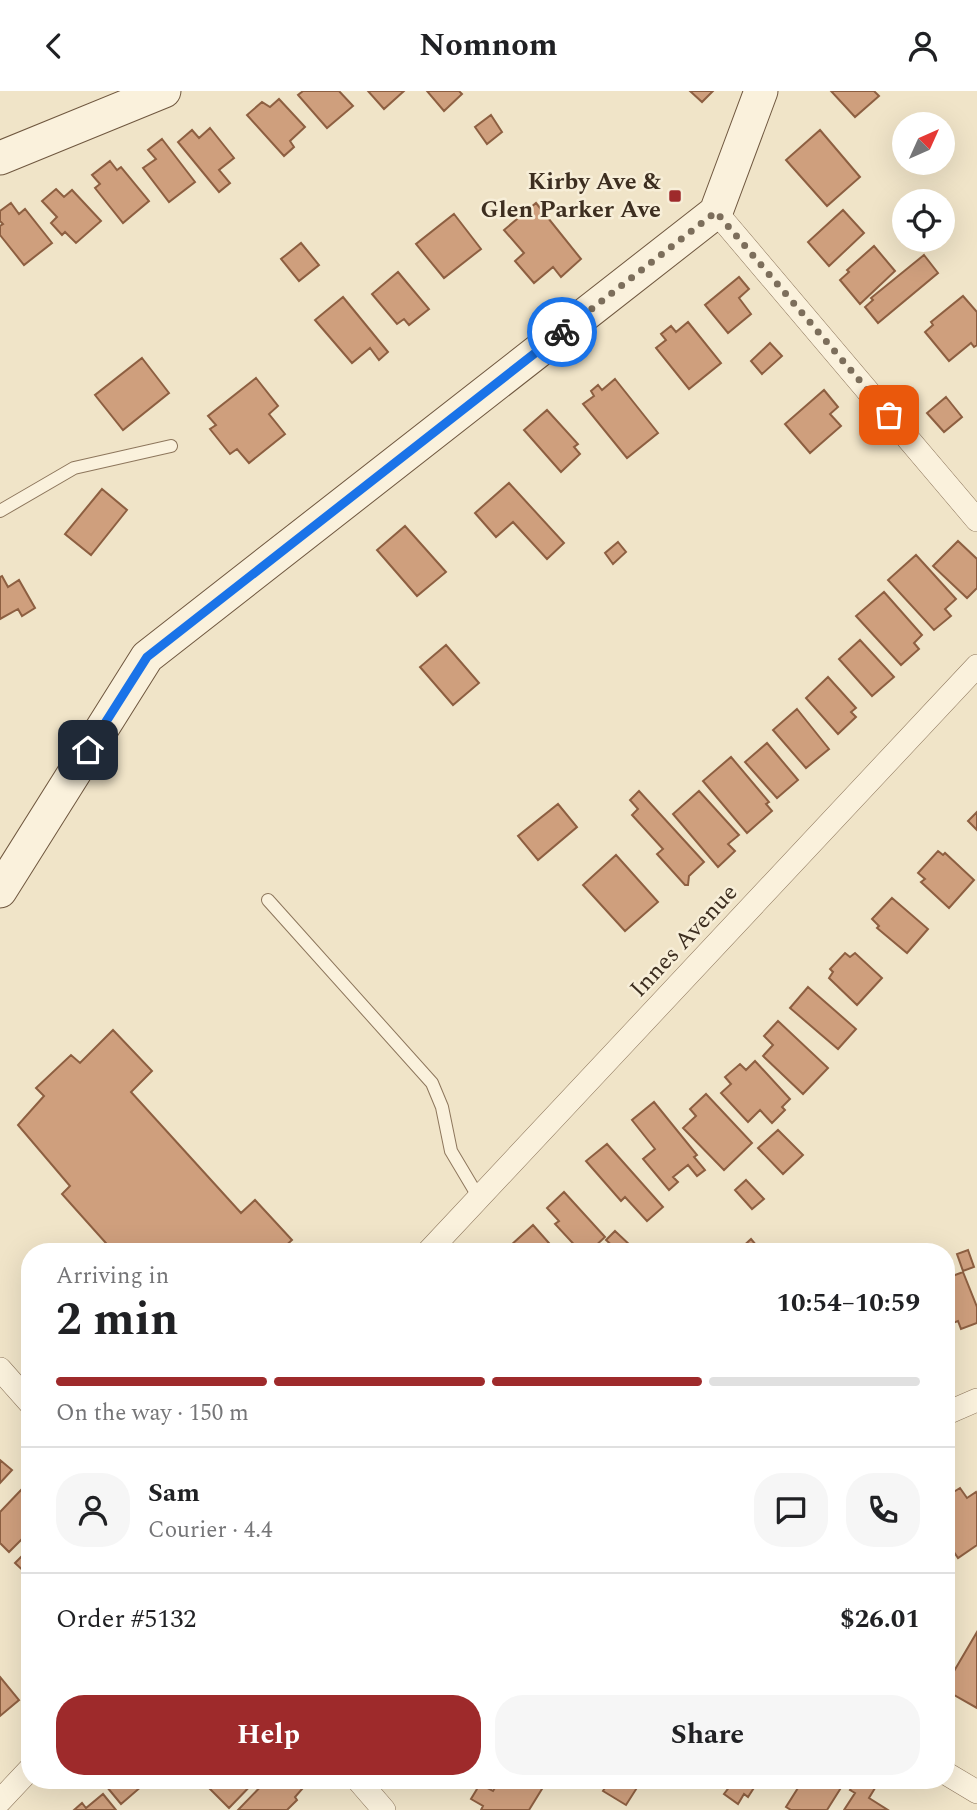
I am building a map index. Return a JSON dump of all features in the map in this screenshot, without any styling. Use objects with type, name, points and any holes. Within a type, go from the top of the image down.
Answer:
[{"type":"street","points":[[0,158],[164,91]]},
{"type":"street","points":[[0,891],[147,657],[716,212],[761,91]]},
{"type":"street","points":[[716,212],[977,520]]},
{"type":"street","name":"Innes Avenue","points":[[436,1243],[977,666]]},
{"type":"street","points":[[0,1369],[21,1393]]},
{"type":"street","points":[[955,1410],[977,1400]]},
{"type":"street","points":[[0,1801],[21,1779]]},
{"type":"street","points":[[955,1779],[977,1792]]},
{"type":"street","points":[[366,1789],[384,1810]]},
{"type":"lane","points":[[0,511],[74,468],[171,446]]},
{"type":"lane","points":[[268,900],[432,1083],[442,1107],[450,1151],[478,1198]]},
{"type":"building","points":[[303,91],[339,91],[353,106],[327,128],[298,95]]},
{"type":"building","points":[[368,91],[404,91],[384,109]]},
{"type":"building","points":[[427,91],[459,91],[462,94],[444,111]]},
{"type":"building","points":[[690,91],[713,91],[702,102]]},
{"type":"building","points":[[831,91],[874,91],[879,96],[855,117]]},
{"type":"building","points":[[279,99],[305,127],[290,141],[294,147],[284,156],[247,115],[262,102],[270,107]]},
{"type":"building","points":[[491,115],[502,132],[487,144],[475,127]]},
{"type":"building","points":[[210,128],[234,158],[219,170],[230,183],[219,192],[178,142],[192,130],[199,138]]},
{"type":"building","points":[[820,130],[860,177],[827,206],[786,160]]},
{"type":"building","points":[[162,139],[195,182],[169,202],[143,168],[156,159],[148,150]]},
{"type":"building","points":[[110,161],[117,170],[121,167],[149,201],[123,223],[95,188],[100,184],[92,175]]},
{"type":"building","points":[[56,189],[64,197],[72,190],[101,221],[76,243],[65,232],[62,235],[51,223],[57,217],[42,201]]},
{"type":"building","points":[[11,203],[19,214],[25,209],[52,243],[24,265],[0,235],[0,226],[3,224],[0,221],[0,211]]},
{"type":"building","points":[[536,203],[581,259],[561,277],[553,267],[534,283],[515,261],[524,253],[504,230]]},
{"type":"building","points":[[843,210],[864,233],[829,266],[808,242]]},
{"type":"building","points":[[454,214],[481,249],[444,278],[416,244]]},
{"type":"building","points":[[301,243],[319,265],[299,281],[281,259]]},
{"type":"building","points":[[874,246],[895,271],[860,304],[840,280],[849,272],[847,270]]},
{"type":"building","points":[[924,255],[938,273],[878,323],[865,307],[873,300],[871,298]]},
{"type":"building","points":[[398,272],[429,309],[409,325],[404,319],[397,324],[372,294]]},
{"type":"building","points":[[739,277],[749,289],[739,298],[751,314],[728,333],[705,305]]},
{"type":"building","points":[[963,296],[977,312],[977,345],[974,347],[971,343],[949,361],[925,332],[933,325],[931,322]]},
{"type":"building","points":[[343,297],[388,352],[379,360],[370,348],[352,363],[315,320]]},
{"type":"building","points":[[688,322],[721,363],[689,389],[656,348],[666,340],[661,334],[671,326],[676,332]]},
{"type":"building","points":[[770,343],[782,356],[762,374],[751,361]]},
{"type":"building","points":[[142,358],[169,393],[123,430],[95,395]]},
{"type":"building","points":[[256,378],[278,406],[269,414],[285,434],[249,463],[237,449],[230,454],[210,429],[216,425],[208,416]]},
{"type":"building","points":[[615,379],[658,433],[627,458],[583,404],[594,396],[591,391],[598,385],[602,390]]},
{"type":"building","points":[[824,390],[838,407],[830,414],[841,426],[810,453],[785,424]]},
{"type":"building","points":[[946,397],[962,417],[944,432],[927,413]]},
{"type":"building","points":[[547,410],[578,444],[574,447],[580,454],[561,472],[524,430]]},
{"type":"building","points":[[509,483],[564,543],[547,559],[513,522],[496,537],[475,513]]},
{"type":"building","points":[[102,489],[127,510],[91,555],[65,534]]},
{"type":"building","points":[[405,526],[446,572],[417,596],[377,550]]},
{"type":"building","points":[[958,541],[977,559],[977,588],[967,598],[933,566]]},
{"type":"building","points":[[618,542],[626,552],[613,564],[605,553]]},
{"type":"building","points":[[916,555],[956,599],[945,609],[951,616],[934,630],[888,580]]},
{"type":"building","points":[[2,576],[8,587],[19,580],[35,608],[22,616],[18,609],[0,619]]},
{"type":"building","points":[[884,592],[922,635],[914,643],[919,649],[901,665],[856,616]]},
{"type":"building","points":[[860,640],[894,677],[872,696],[839,659]]},
{"type":"building","points":[[446,645],[479,683],[453,705],[420,667]]},
{"type":"building","points":[[828,677],[856,708],[851,712],[856,717],[838,734],[806,698]]},
{"type":"building","points":[[797,709],[829,749],[806,768],[773,730]]},
{"type":"building","points":[[767,743],[798,780],[777,798],[745,762]]},
{"type":"building","points":[[731,757],[769,802],[766,804],[772,811],[747,833],[703,781]]},
{"type":"building","points":[[639,791],[704,862],[689,876],[688,885],[685,885],[657,854],[663,849],[632,815],[638,809],[630,800]]},
{"type":"building","points":[[699,791],[739,835],[728,844],[735,851],[718,867],[673,814]]},
{"type":"building","points":[[558,804],[577,827],[538,860],[518,836]]},
{"type":"building","points":[[977,812],[977,830],[968,821]]},
{"type":"building","points":[[938,851],[943,855],[945,853],[974,880],[949,908],[921,882],[925,879],[918,873]]},
{"type":"building","points":[[616,855],[658,902],[625,931],[583,885]]},
{"type":"building","points":[[892,898],[928,929],[907,953],[877,928],[879,926],[872,919]]},
{"type":"building","points":[[845,953],[850,957],[855,953],[882,978],[857,1005],[829,978],[833,972],[830,969]]},
{"type":"building","points":[[808,987],[856,1029],[838,1049],[790,1008]]},
{"type":"building","points":[[778,1021],[828,1068],[803,1094],[763,1056],[773,1045],[764,1036]]},
{"type":"building","points":[[113,1030],[152,1071],[131,1092],[241,1213],[255,1200],[292,1240],[289,1243],[106,1243],[62,1194],[70,1186],[18,1125],[44,1096],[36,1088],[71,1055],[80,1063]]},
{"type":"building","points":[[755,1061],[790,1099],[782,1107],[785,1110],[772,1123],[760,1110],[748,1122],[721,1093],[731,1084],[725,1077],[740,1064],[746,1070]]},
{"type":"building","points":[[706,1094],[752,1143],[724,1170],[683,1128],[696,1116],[690,1109]]},
{"type":"building","points":[[654,1102],[697,1155],[694,1157],[705,1170],[697,1176],[688,1165],[673,1177],[678,1182],[669,1190],[643,1159],[655,1149],[632,1120]]},
{"type":"building","points":[[778,1130],[803,1155],[783,1174],[758,1148]]},
{"type":"building","points":[[607,1144],[663,1207],[647,1221],[625,1197],[621,1201],[586,1161]]},
{"type":"building","points":[[746,1180],[764,1199],[752,1209],[735,1190]]},
{"type":"building","points":[[564,1192],[605,1237],[599,1243],[573,1243],[555,1224],[559,1221],[547,1208]]},
{"type":"building","points":[[533,1225],[549,1243],[513,1243]]},
{"type":"building","points":[[615,1231],[628,1243],[609,1243],[606,1240]]},
{"type":"building","points":[[968,1250],[974,1267],[963,1271],[957,1254]]},
{"type":"building","points":[[963,1272],[977,1307],[977,1323],[961,1329],[958,1321],[955,1322],[955,1275]]},
{"type":"building","points":[[0,1460],[12,1470],[0,1483]]},
{"type":"building","points":[[960,1488],[967,1498],[976,1492],[977,1494],[977,1545],[958,1558],[955,1554],[955,1491]]},
{"type":"building","points":[[21,1490],[21,1540],[9,1552],[0,1543],[0,1512]]},
{"type":"building","points":[[21,1557],[21,1569],[15,1563]]},
{"type":"building","points":[[977,1632],[977,1708],[955,1696],[955,1669]]},
{"type":"building","points":[[0,1677],[19,1700],[0,1716]]},
{"type":"building","points":[[109,1789],[138,1789],[121,1804]]},
{"type":"building","points":[[210,1789],[247,1789],[229,1808]]},
{"type":"building","points":[[258,1789],[302,1789],[295,1797],[297,1800],[287,1810],[238,1810]]},
{"type":"building","points":[[477,1789],[542,1789],[529,1810],[481,1810],[483,1806],[471,1799]]},
{"type":"building","points":[[604,1789],[636,1789],[626,1805],[603,1791]]},
{"type":"building","points":[[728,1789],[753,1789],[748,1797],[744,1794],[738,1804],[724,1794]]},
{"type":"building","points":[[797,1789],[840,1789],[827,1810],[791,1810],[786,1807]]},
{"type":"building","points":[[874,1789],[869,1798],[888,1810],[844,1810],[855,1793],[850,1790]]},
{"type":"building","points":[[103,1794],[116,1810],[74,1810],[82,1803],[86,1808]]},
{"type":"way so far","points":[[562,332],[716,212],[889,415]]},
{"type":"place","name":"Kirby Ave & Glen Parker Ave","points":[[675,196]]},
{"type":"route","points":[[88,750],[147,657],[562,332]]}]
